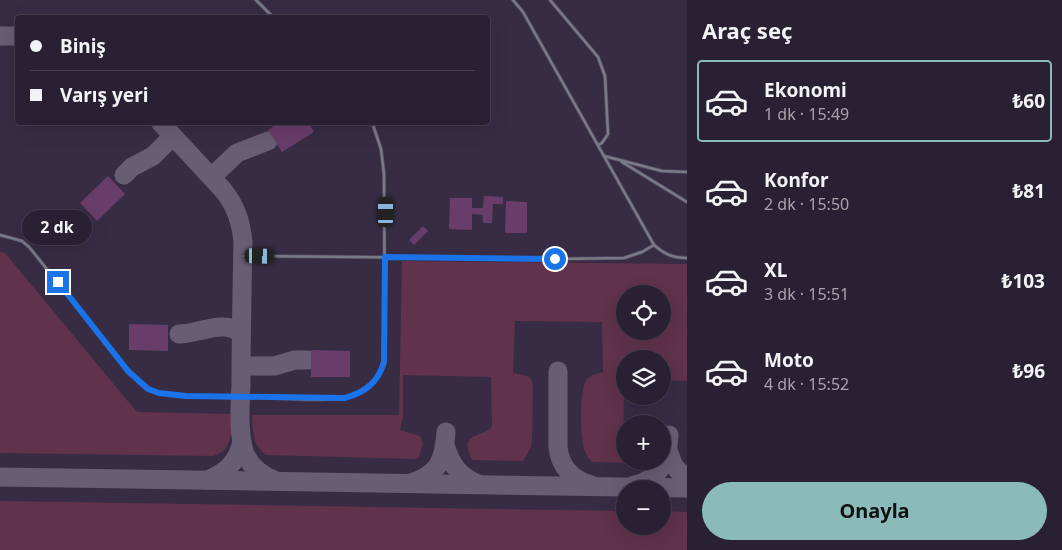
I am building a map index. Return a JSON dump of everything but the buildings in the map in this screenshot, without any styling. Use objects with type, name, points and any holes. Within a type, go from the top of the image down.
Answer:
[{"type":"lane","points":[[256,0],[271,15]]},
{"type":"lane","points":[[513,0],[523,12],[654,245],[668,255],[676,258],[687,258]]},
{"type":"lane","points":[[550,0],[598,57],[602,66],[605,76],[608,134],[602,143],[598,145]]},
{"type":"lane","points":[[0,235],[22,241],[30,248],[116,356],[138,382],[148,389],[159,393],[186,396],[345,398],[366,390],[378,378],[384,362],[384,174],[381,149],[373,125]]},
{"type":"lane","points":[[604,156],[662,171],[687,172]]},
{"type":"lane","points":[[620,161],[687,202]]},
{"type":"lane","points":[[243,256],[624,258],[642,252],[654,245]]},
{"type":"shaded area","points":[[0,252],[5,253],[136,411],[233,414],[230,440],[224,450],[213,456],[0,453]]},
{"type":"shaded area","points":[[402,261],[687,264],[687,381],[671,380],[671,350],[616,350],[616,405],[624,405],[623,415],[616,415],[616,462],[592,462],[583,446],[582,438],[581,416],[584,386],[589,377],[603,372],[602,322],[515,321],[513,373],[528,376],[532,381],[533,388],[532,440],[531,447],[523,461],[472,460],[468,450],[470,439],[492,426],[491,377],[403,375],[403,417],[400,430],[420,436],[423,443],[419,457],[416,459],[266,455],[261,451],[256,442],[253,432],[252,415],[399,415]]},
{"type":"shaded area","points":[[0,501],[616,511],[616,535],[671,535],[671,511],[687,512],[687,550],[0,550]]},
{"type":"taxiway","points":[[0,36],[15,36]]},
{"type":"taxiway","points":[[163,125],[223,190],[235,208],[243,242],[241,438],[245,454],[250,463],[266,477],[276,481]]},
{"type":"taxiway","points":[[124,175],[132,167],[153,156],[169,140]]},
{"type":"taxiway","points":[[217,172],[237,153],[268,141]]},
{"type":"taxiway","points":[[179,334],[219,327],[227,327],[241,333],[241,325],[238,326]]},
{"type":"taxiway","points":[[247,366],[274,366],[295,360],[308,360]]},
{"type":"taxiway","points":[[558,371],[558,447],[561,461],[568,472],[584,483],[591,485]]},
{"type":"taxiway","points":[[411,483],[428,475],[438,465],[444,451],[446,432]]},
{"type":"taxiway","points":[[208,480],[221,474],[230,466],[242,442]]},
{"type":"taxiway","points":[[445,445],[457,469],[478,484]]},
{"type":"taxiway","points":[[671,458],[674,466],[687,480]]},
{"type":"taxiway","points":[[647,480],[659,470]]},
{"type":"taxiway","points":[[0,477],[687,488]]},
{"type":"route","points":[[58,282],[128,371],[148,389],[159,393],[186,396],[345,398],[358,394],[371,386],[382,370],[386,320],[385,257],[555,259]]}]
